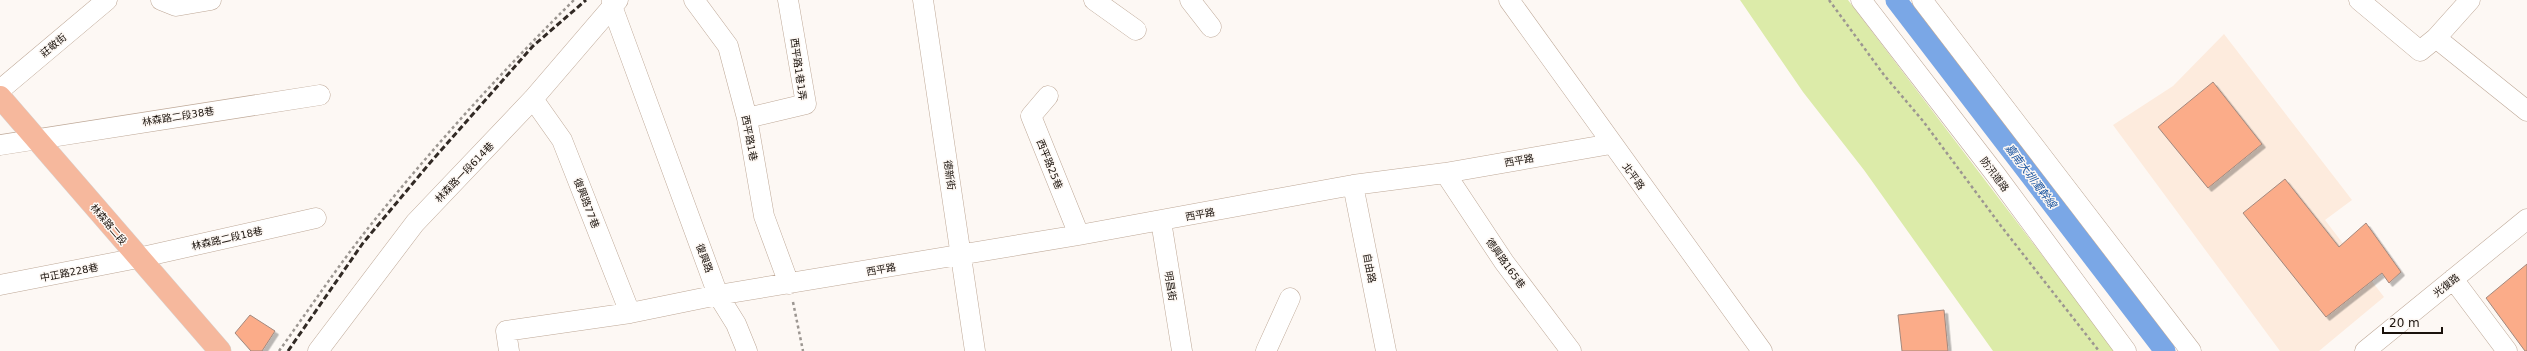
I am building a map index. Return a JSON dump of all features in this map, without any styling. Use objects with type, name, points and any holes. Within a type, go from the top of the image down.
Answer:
[{"type":"main road","name":"林森路二段","points":[[0,96],[138,258],[220,351]]},
{"type":"street","name":"莊敬街","points":[[0,90],[107,0]]},
{"type":"street","points":[[161,0],[176,6],[211,0]]},
{"type":"street","name":"西平路1巷","points":[[694,0],[728,46],[747,118],[764,216],[789,284]]},
{"type":"street","name":"西平路1巷1弄","points":[[747,118],[806,104],[788,0]]},
{"type":"street","name":"德新街","points":[[923,0],[975,351]]},
{"type":"street","points":[[1094,0],[1136,30]]},
{"type":"street","points":[[1190,0],[1211,27]]},
{"type":"street","name":"北平路","points":[[1509,0],[1611,144],[1762,351]]},
{"type":"street","name":"防汛道路","points":[[1861,0],[1996,175],[2126,351]]},
{"type":"street","points":[[1922,0],[2191,351]]},
{"type":"street","points":[[2359,0],[2420,51],[2436,38],[2470,0]]},
{"type":"street","name":"林森路一段614巷","points":[[318,351],[415,223],[533,99],[614,2]]},
{"type":"street","name":"復興路","points":[[614,2],[718,295],[736,324],[747,351]]},
{"type":"street","points":[[2436,38],[2527,111]]},
{"type":"street","name":"林森路二段38巷","points":[[0,145],[320,96]]},
{"type":"street","name":"西平路25巷","points":[[1048,96],[1031,116],[1079,235]]},
{"type":"street","name":"復興路77巷","points":[[533,99],[562,140],[630,313]]},
{"type":"street","name":"西平路","points":[[718,295],[1160,221],[1353,185],[1444,173],[1611,144]]},
{"type":"street","name":"德興路165巷","points":[[1444,173],[1504,262],[1571,351]]},
{"type":"street","name":"自由路","points":[[1353,185],[1386,351]]},
{"type":"street","name":"林森路二段18巷","points":[[138,258],[316,218]]},
{"type":"street","name":"明昌街","points":[[1160,221],[1182,351]]},
{"type":"street","name":"光復路","points":[[2365,351],[2526,221]]},
{"type":"street","name":"中正路228巷","points":[[0,285],[138,258]]},
{"type":"street","points":[[2453,279],[2507,351]]},
{"type":"street","points":[[509,351],[506,331],[630,313],[718,295]]},
{"type":"street","points":[[1266,351],[1290,298]]},
{"type":"path","points":[[279,351],[372,223],[446,134],[525,48],[574,0]]},
{"type":"path","points":[[1829,0],[1884,75],[1923,121],[2001,226],[2099,351]]},
{"type":"path","points":[[789,284],[803,351]]},
{"type":"shaded area","points":[[2224,34],[2352,200],[2325,220],[2384,297],[2319,351],[2280,351],[2113,125],[2173,86]]},
{"type":"green space","points":[[1740,0],[1848,0],[2115,351],[1993,351],[1864,170],[1803,92]]},
{"type":"building","points":[[2213,82],[2262,144],[2208,188],[2158,127]]},
{"type":"building","points":[[2285,179],[2339,247],[2366,223],[2401,272],[2389,283],[2382,273],[2326,317],[2243,213]]},
{"type":"building","points":[[2527,264],[2527,351],[2525,351],[2486,298]]},
{"type":"building","points":[[1944,310],[1948,351],[1902,351],[1898,315]]},
{"type":"building","points":[[250,315],[275,331],[262,351],[251,351],[235,333]]},
{"type":"waterway","name":"嘉南大圳濁幹線","points":[[1896,0],[2165,351]]},
{"type":"railway","points":[[288,351],[363,243],[429,164],[533,46],[586,0]]}]
